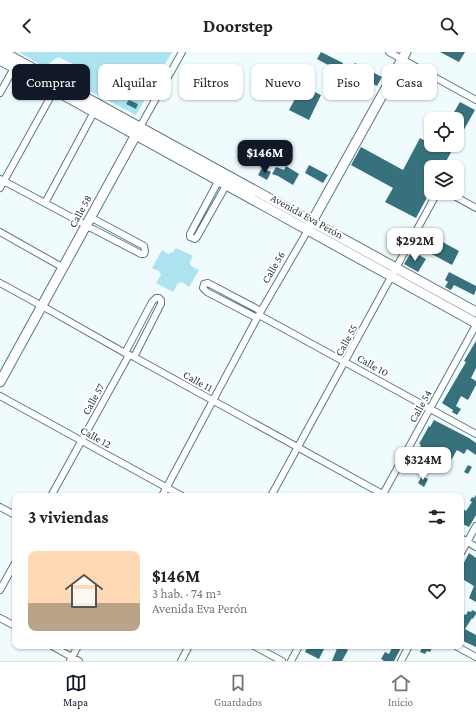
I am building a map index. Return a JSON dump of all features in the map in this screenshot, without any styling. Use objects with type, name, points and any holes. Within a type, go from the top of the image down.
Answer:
[{"type":"main road","name":"Avenida Eva Perón","points":[[3,52],[22,64]]},
{"type":"main road","name":"Calle 56","points":[[310,226],[404,56]]},
{"type":"main road","name":"Avenida Eva Perón","points":[[0,60],[12,67]]},
{"type":"main road","name":"Avenida Eva Perón","points":[[76,100],[94,112],[138,131]]},
{"type":"main road","name":"Avenida Eva Perón","points":[[82,100],[394,272],[476,312]]},
{"type":"main road","name":"Calle 58","points":[[0,382],[138,131]]},
{"type":"main road","name":"Avenida Eva Perón","points":[[394,272],[476,324]]},
{"type":"street","name":"Calle 58","points":[[138,131],[182,52]]},
{"type":"street","points":[[389,52],[404,56],[476,100]]},
{"type":"street","points":[[0,94],[12,72]]},
{"type":"street","points":[[0,188],[2,180],[48,100]]},
{"type":"street","points":[[45,203],[94,112]]},
{"type":"street","points":[[225,179],[198,237],[195,239],[190,238],[190,234],[225,179]]},
{"type":"street","points":[[2,180],[87,223],[144,246],[144,254],[141,254],[93,229],[87,223]]},
{"type":"street","name":"Calle 55","points":[[273,493],[433,200]]},
{"type":"street","points":[[462,200],[476,208]]},
{"type":"street","name":"Calle 56","points":[[164,493],[259,315],[310,226]]},
{"type":"street","points":[[0,232],[62,268]]},
{"type":"street","name":"Calle 10","points":[[259,315],[207,292],[203,288],[204,284],[208,283],[259,315],[476,434]]},
{"type":"street","name":"Calle 11","points":[[0,284],[379,493]]},
{"type":"street","name":"Calle 57","points":[[53,493],[129,355],[161,304],[161,300],[159,298],[156,298],[152,302],[129,355]]},
{"type":"street","name":"Calle 54","points":[[384,493],[476,324]]},
{"type":"street","name":"Calle 12","points":[[0,396],[176,493]]},
{"type":"street","points":[[0,507],[12,513]]},
{"type":"street","points":[[464,548],[476,526]]},
{"type":"street","points":[[464,540],[476,547]]},
{"type":"street","points":[[0,590],[12,568]]},
{"type":"street","points":[[0,618],[12,624]]},
{"type":"street","points":[[56,649],[71,659],[79,661]]},
{"type":"street","points":[[71,659],[76,649]]},
{"type":"street","points":[[181,661],[187,649]]},
{"type":"street","points":[[260,649],[282,661]]},
{"type":"street","points":[[291,661],[297,649]]},
{"type":"street","points":[[401,661],[408,649]]},
{"type":"street","points":[[461,649],[476,657]]},
{"type":"shaded area","points":[[19,52],[172,52],[165,64],[98,64],[98,95],[90,91],[90,64],[73,64],[58,57],[48,64],[39,64]]},
{"type":"shaded area","points":[[107,100],[145,100],[136,115]]},
{"type":"shaded area","points":[[176,248],[193,256],[190,261],[190,265],[199,270],[189,287],[182,282],[178,283],[173,292],[156,283],[161,275],[159,271],[152,268],[162,250],[168,254],[173,252]]},
{"type":"building","points":[[321,52],[343,63],[326,64],[317,59]]},
{"type":"building","points":[[440,52],[465,52],[459,62]]},
{"type":"building","points":[[374,73],[382,77],[377,86],[374,84]]},
{"type":"building","points":[[315,92],[321,95],[309,120],[289,110],[294,100],[315,100]]},
{"type":"building","points":[[129,100],[138,104],[136,109],[126,104]]},
{"type":"building","points":[[460,102],[475,110],[464,130],[464,112],[454,112]]},
{"type":"building","points":[[420,138],[424,140],[424,152],[451,152],[447,160],[424,160],[424,200],[426,200],[416,218],[385,202],[393,188],[351,165],[361,147],[403,170]]},
{"type":"building","points":[[272,141],[281,146],[278,152],[268,149]]},
{"type":"building","points":[[309,165],[328,175],[323,183],[305,173]]},
{"type":"building","points":[[286,166],[299,174],[293,185],[272,174],[276,167],[284,170]]},
{"type":"building","points":[[262,168],[271,172],[267,180],[258,175]]},
{"type":"building","points":[[437,239],[459,251],[452,265],[430,253]]},
{"type":"building","points":[[412,251],[426,259],[418,272],[404,264]]},
{"type":"building","points":[[449,272],[476,286],[474,295],[454,285],[451,290],[445,287],[448,282],[445,280]]},
{"type":"building","points":[[476,341],[476,368],[471,378],[476,381],[476,385],[468,400],[461,396],[456,406],[461,409],[457,415],[452,412],[453,410],[442,403],[466,362],[464,361]]},
{"type":"building","points":[[434,420],[476,443],[476,455],[467,449],[464,454],[457,450],[450,462],[439,455],[435,462],[426,458],[418,467],[409,462],[413,456],[414,458],[421,445],[419,444]]},
{"type":"building","points":[[468,465],[472,467],[468,474],[464,472]]},
{"type":"building","points":[[422,476],[428,479],[424,487],[418,483]]},
{"type":"building","points":[[476,495],[476,515],[469,527],[464,524],[464,510],[466,511],[472,502],[470,501],[472,497],[474,498]]},
{"type":"building","points":[[469,553],[476,558],[476,602],[469,598],[474,586],[464,580],[464,562]]},
{"type":"building","points":[[472,610],[476,612],[476,614],[465,629],[476,635],[476,647],[464,641],[464,616],[468,611],[471,612]]},
{"type":"building","points":[[306,649],[324,649],[319,659],[305,652]]},
{"type":"building","points":[[337,649],[348,650],[342,661],[332,661]]},
{"type":"building","points":[[392,649],[400,649],[394,661],[384,661],[381,659],[385,652],[389,654]]},
{"type":"building","points":[[422,649],[432,649],[430,652],[427,651],[425,654],[420,652]]}]
